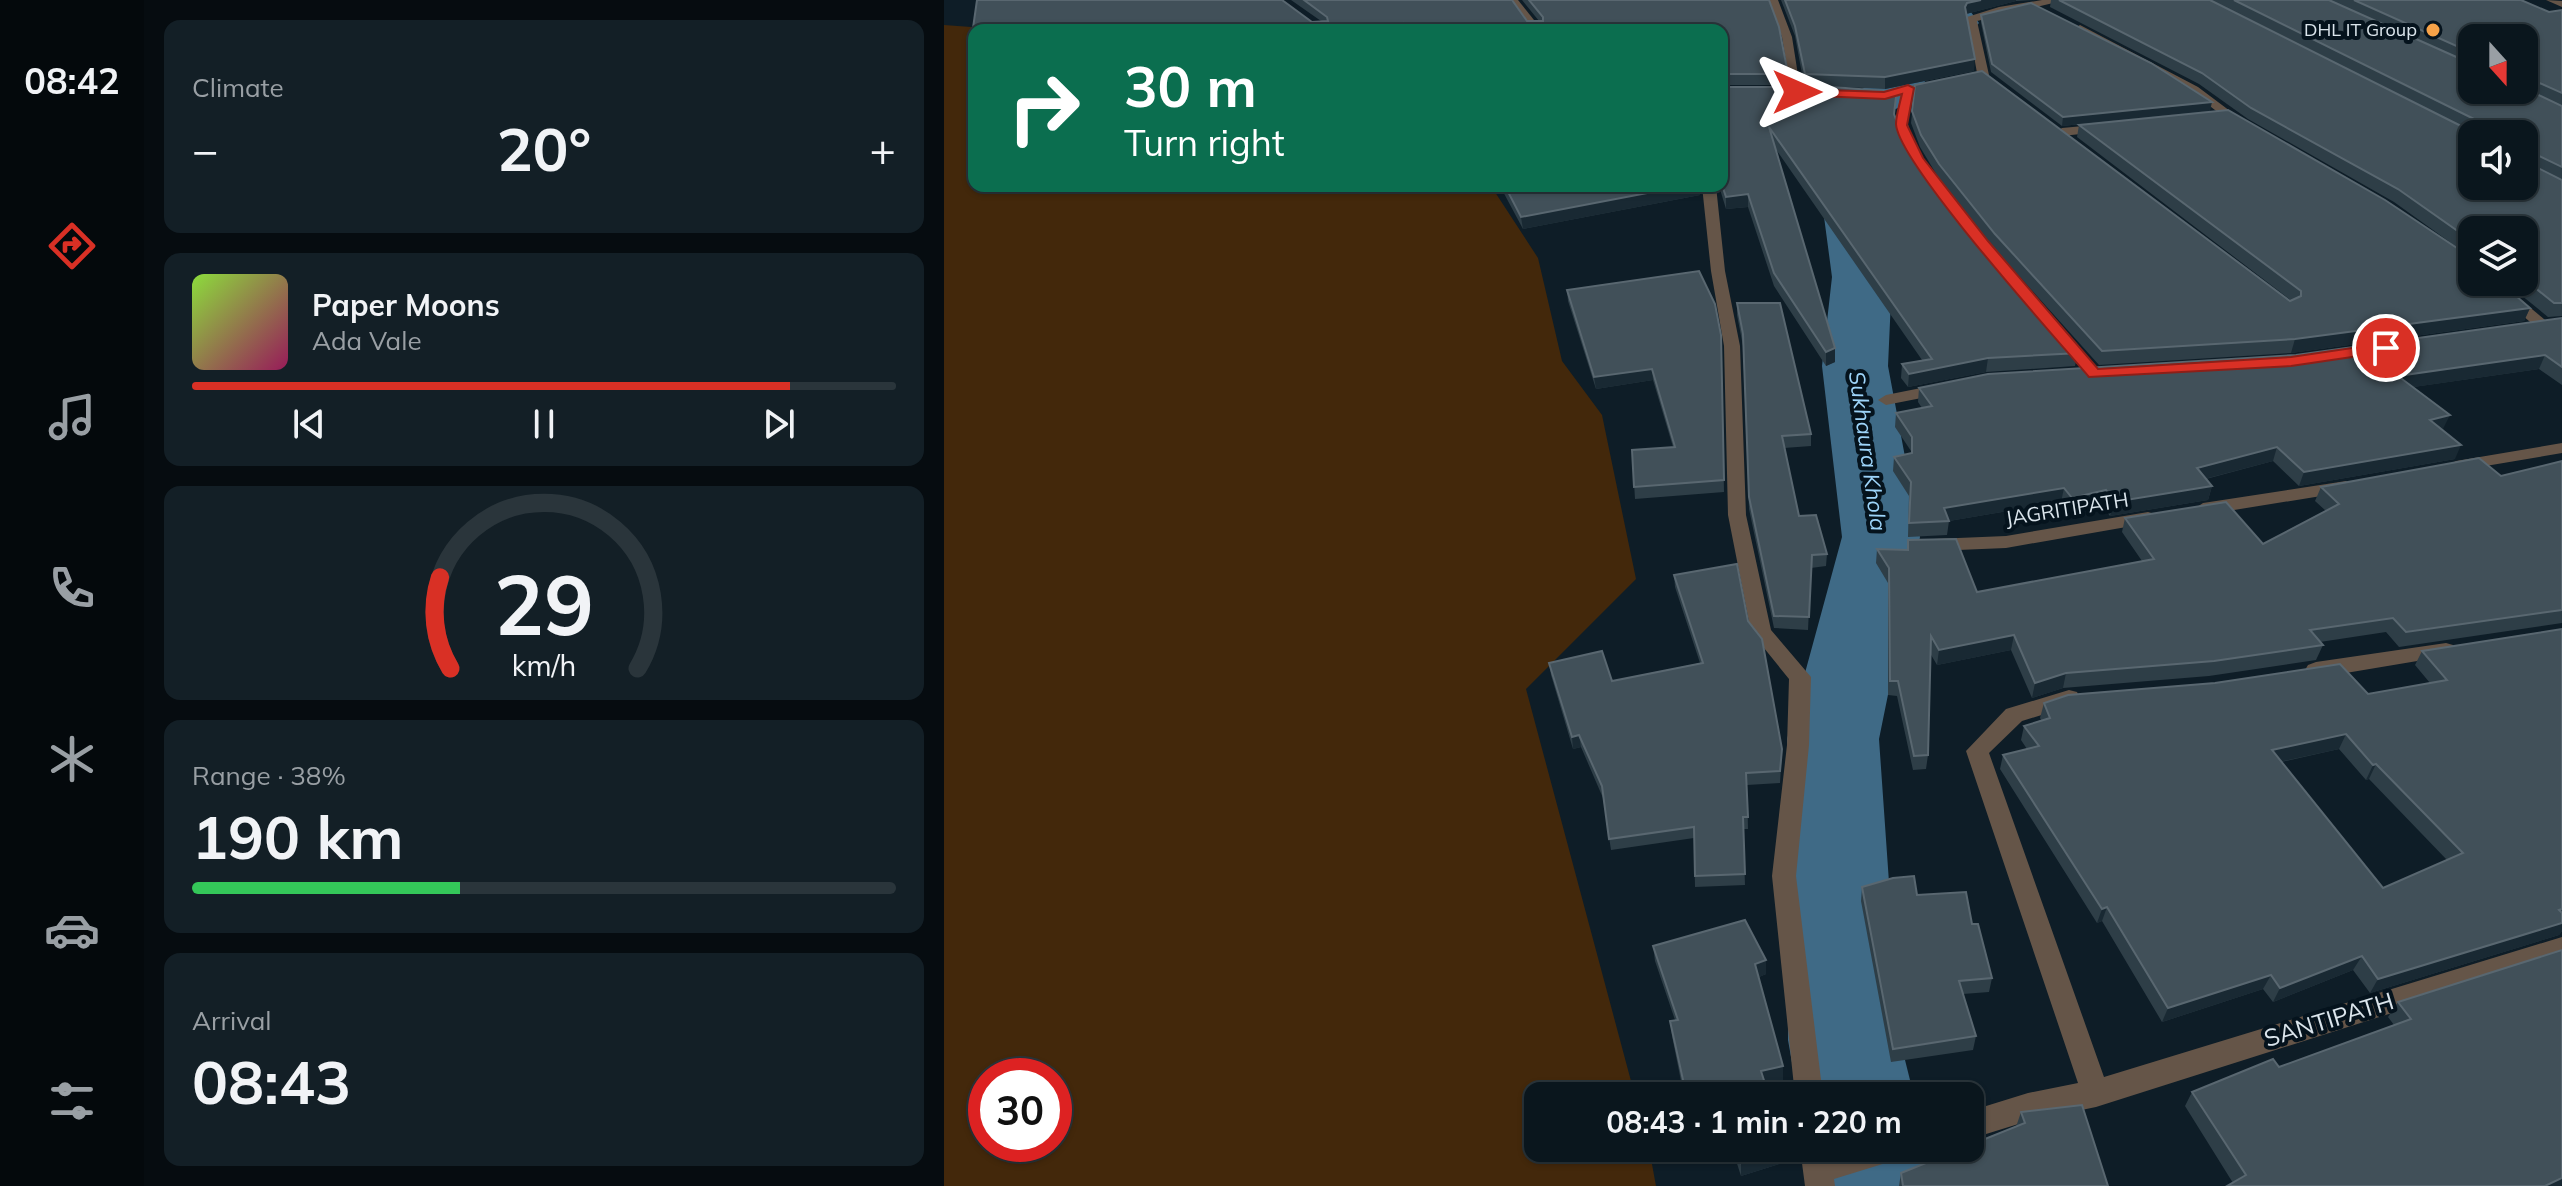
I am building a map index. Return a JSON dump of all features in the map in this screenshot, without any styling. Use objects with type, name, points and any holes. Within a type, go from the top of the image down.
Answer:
[{"type":"street","points":[[1513,0],[1532,24]]},
{"type":"street","points":[[1773,0],[1802,92],[1782,92]]},
{"type":"street","points":[[1858,94],[1885,96],[1908,88],[1989,79],[1971,19],[1999,10],[2061,0]]},
{"type":"street","points":[[2551,0],[2562,4]]},
{"type":"street","points":[[2032,5],[2194,89],[2255,132]]},
{"type":"street","points":[[1908,88],[1902,125],[1917,159],[2094,374]]},
{"type":"street","points":[[2214,117],[2229,115]]},
{"type":"street","points":[[2049,122],[2074,142]]},
{"type":"street","points":[[2062,132],[2122,126]]},
{"type":"street","points":[[1710,192],[1718,271],[1732,346],[1737,515],[1761,632],[1800,677],[1798,745],[1784,876],[1807,1082]]},
{"type":"street","points":[[2505,296],[2536,326],[2562,323]]},
{"type":"street","points":[[1886,400],[1958,386]]},
{"type":"street","points":[[2437,469],[2562,448]]},
{"type":"street","name":"JAGRITIPATH","points":[[1908,546],[2006,542],[2362,484]]},
{"type":"street","points":[[2301,673],[2470,646]]},
{"type":"street","points":[[2092,696],[2063,699],[2014,715],[1977,751],[2096,1093]]},
{"type":"street","name":"SANTIPATH","points":[[1984,1121],[2028,1107],[2096,1093],[2562,948]]},
{"type":"street","points":[[1818,1168],[1840,1162]]},
{"type":"shaded area","points":[[944,25],[968,27],[968,192],[1495,192],[1538,258],[1562,361],[1602,415],[1636,579],[1526,689],[1631,1082],[1524,1082],[1524,1162],[1652,1162],[1656,1186],[944,1186]]},
{"type":"building","points":[[977,0],[1282,0],[1312,22],[1328,21],[1304,0],[1512,0],[1527,21],[1543,21],[1529,0],[1769,0],[1779,27],[1788,74],[1728,74],[1728,24],[974,24]]},
{"type":"building","points":[[1785,0],[1981,0],[1967,3],[1965,7],[1975,59],[1885,77],[1805,74],[1795,26]]},
{"type":"building","points":[[2059,0],[2210,0],[2458,124],[2458,200],[2538,200],[2538,168],[2562,180],[2562,303],[2554,303],[2538,290],[2538,216],[2458,216],[2458,231],[2398,189],[2251,108],[2202,73]]},
{"type":"building","points":[[2234,0],[2329,0],[2458,58],[2458,104],[2538,104],[2538,95],[2562,106],[2562,167],[2538,155],[2538,120],[2476,120]]},
{"type":"building","points":[[2354,0],[2521,0],[2549,12],[2562,10],[2562,93],[2538,82],[2538,24],[2458,24],[2458,47]]},
{"type":"building","points":[[2031,3],[2151,63],[2212,102],[2063,117],[1992,64],[1981,15]]},
{"type":"building","points":[[1982,71],[2290,301],[2301,296],[2301,291],[2079,125],[2228,110],[2385,200],[2458,249],[2458,296],[2516,296],[2530,308],[2295,339],[2102,351],[1995,234],[1939,164],[1921,135],[1912,111],[1915,85]]},
{"type":"building","points":[[1728,87],[1832,87],[1886,91],[1897,88],[1894,114],[1902,135],[1921,165],[1980,242],[2078,353],[1988,358],[1909,374],[1902,364],[1932,359],[1769,127],[1835,348],[1826,352],[1774,273],[1748,194],[1726,197]]},
{"type":"building","points":[[1508,192],[1652,192],[1521,217]]},
{"type":"building","points":[[1699,271],[1715,304],[1721,335],[1724,480],[1634,487],[1632,450],[1675,447],[1652,369],[1594,377],[1567,290]]},
{"type":"building","points":[[1737,303],[1780,303],[1811,434],[1782,436],[1799,516],[1816,515],[1827,554],[1812,555],[1809,617],[1774,616],[1749,497],[1743,334]]},
{"type":"building","points":[[2562,318],[2562,367],[2545,355],[2398,376],[2450,415],[2430,420],[2461,445],[2304,472],[2277,447],[2197,468],[2212,486],[2114,502],[2106,490],[2072,498],[2064,488],[1944,508],[1949,521],[1909,523],[1911,482],[1894,457],[1912,453],[1912,437],[1896,413],[1932,406],[1919,388],[1988,374],[2296,355]]},
{"type":"building","points":[[2479,458],[2501,476],[2562,461],[2562,610],[2406,632],[2393,618],[2310,630],[2323,645],[2214,661],[2066,673],[2035,683],[2014,635],[1939,650],[1931,636],[1928,755],[1914,756],[1898,681],[1890,681],[1889,568],[1877,549],[1908,550],[1908,540],[1956,539],[1977,592],[2154,559],[2125,518],[2226,502],[2263,544],[2339,504],[2321,487]]},
{"type":"building","points":[[1737,564],[1748,621],[1762,639],[1782,749],[1780,771],[1746,773],[1748,817],[1743,817],[1745,874],[1695,876],[1694,827],[1609,839],[1602,786],[1579,735],[1572,737],[1549,663],[1602,651],[1612,681],[1703,663],[1674,575]]},
{"type":"building","points":[[2562,629],[2562,909],[2559,910],[2562,923],[2378,979],[2362,956],[2280,988],[2271,975],[2168,1008],[2107,907],[2102,909],[2003,755],[2039,746],[2024,726],[2050,718],[2044,703],[2068,695],[2215,683],[2340,664],[2368,694],[2447,680],[2422,651]],"holes":[[[2346,734],[2373,765],[2376,764],[2463,853],[2383,888],[2272,750]]]},
{"type":"building","points":[[1914,876],[1917,895],[1966,892],[1972,924],[1978,924],[1992,978],[1959,981],[1976,1036],[1893,1049],[1862,887]]},
{"type":"building","points":[[1745,920],[1766,960],[1755,964],[1783,1066],[1761,1071],[1765,1082],[1683,1082],[1670,1021],[1678,1020],[1653,946]]},
{"type":"building","points":[[2562,950],[2562,1178],[2545,1186],[2227,1186],[2246,1175],[2192,1092],[2273,1059],[2279,1067],[2411,1019],[2398,1002]]},
{"type":"building","points":[[2082,1105],[2108,1186],[1903,1186],[1901,1173],[1928,1162],[1984,1162],[1984,1139],[2025,1123],[2021,1112]]},
{"type":"waterway","name":"Sukhaura Khola","points":[[1853,1082],[1844,1040],[1833,739],[1881,537],[1855,366],[1862,277],[1843,164],[1845,130],[1864,106],[1885,96],[1957,23],[1940,0]]},
{"type":"waterway","name":"Sukhaura Khola","points":[[1871,1162],[1876,1186]]},
{"type":"place","name":"DHL IT Group","points":[[2433,30]]},
{"type":"route","points":[[1797,92],[1885,96],[1908,88],[1902,125],[1917,159],[2094,374],[2291,361],[2386,348]]}]
